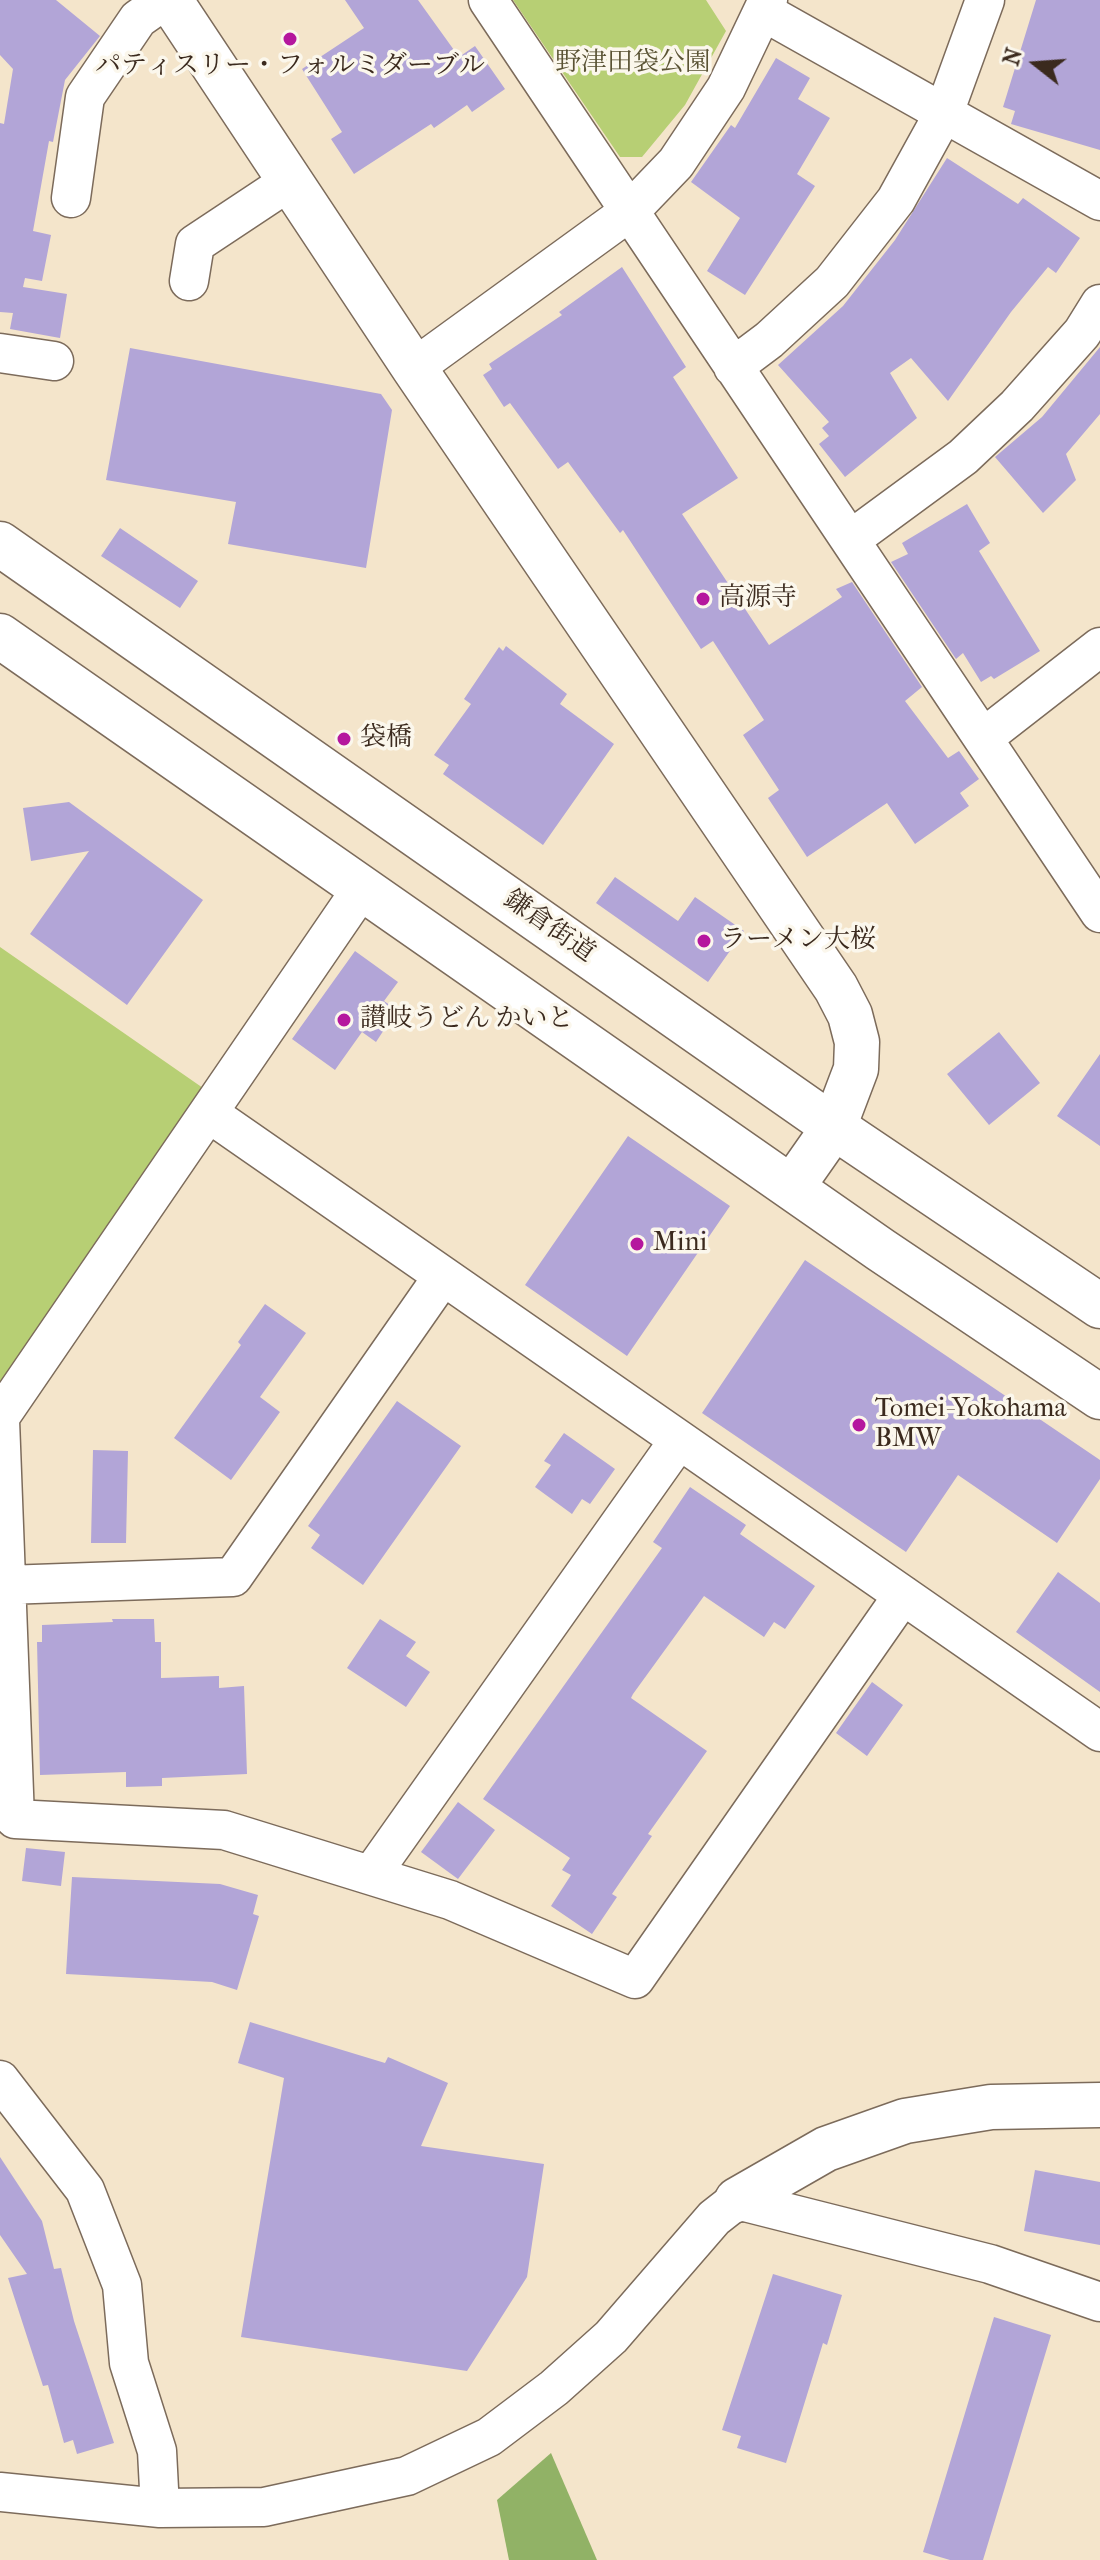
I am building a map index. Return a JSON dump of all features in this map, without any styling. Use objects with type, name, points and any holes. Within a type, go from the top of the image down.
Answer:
[{"type":"main road","points":[[167,0],[836,988],[850,1015],[857,1042],[856,1069],[834,1127],[792,1187]]},
{"type":"main road","name":"鎌倉街道","points":[[0,544],[834,1127],[1100,1306]]},
{"type":"main road","points":[[0,636],[792,1187],[1100,1397]]},
{"type":"main road","points":[[737,2200],[826,2149],[905,2121],[991,2107],[1100,2105]]},
{"type":"street","points":[[71,198],[85,97],[138,19],[167,0]]},
{"type":"street","points":[[488,0],[1100,913]]},
{"type":"street","points":[[733,367],[769,340],[832,282],[896,200],[944,113],[985,0]]},
{"type":"street","points":[[414,368],[629,212],[676,163],[726,88],[766,6],[944,113],[1100,201]]},
{"type":"street","points":[[189,281],[195,244],[290,181]]},
{"type":"street","points":[[850,540],[963,457],[1082,333],[1100,304]]},
{"type":"street","points":[[0,353],[54,361]]},
{"type":"street","points":[[983,738],[1100,647]]},
{"type":"street","points":[[362,888],[0,1419],[15,1819],[224,1830],[450,1900],[635,1979],[903,1595]]},
{"type":"street","points":[[210,1114],[1100,1732]]},
{"type":"street","points":[[6,1585],[233,1577],[443,1276]]},
{"type":"street","points":[[371,1875],[679,1440]]},
{"type":"street","points":[[0,2080],[85,2190],[122,2285],[129,2363],[157,2451],[160,2508]]},
{"type":"street","points":[[0,2492],[160,2508],[264,2507],[308,2500],[407,2476],[489,2437],[554,2388],[611,2337],[714,2218],[737,2200],[990,2264],[1100,2302]]},
{"type":"green space","name":"野津田袋公園","points":[[513,0],[706,0],[726,31],[685,105],[642,157],[620,157]]},
{"type":"green space","points":[[0,947],[203,1088],[0,1387]]},
{"type":"green space","points":[[551,2453],[597,2560],[509,2560],[497,2500]]},
{"type":"building","points":[[0,0],[56,0],[100,36],[65,80],[53,142],[49,141],[33,231],[51,235],[42,281],[25,278],[23,287],[67,294],[60,338],[10,329],[13,313],[0,312],[0,123],[4,124],[13,69],[0,55]]},
{"type":"building","points":[[345,0],[418,0],[459,57],[475,46],[505,89],[472,112],[467,105],[434,128],[431,124],[354,174],[331,139],[342,132],[302,69],[364,28]]},
{"type":"building","points":[[1036,0],[1100,0],[1100,150],[1011,124],[1015,111],[1003,107]]},
{"type":"building","points":[[776,58],[810,78],[798,99],[830,118],[797,174],[815,186],[745,295],[707,271],[740,218],[691,182],[731,125],[735,128]]},
{"type":"building","points":[[947,158],[1018,204],[1023,198],[1080,238],[1056,273],[1048,267],[1011,312],[948,401],[911,358],[890,373],[917,418],[845,477],[819,444],[829,436],[822,428],[829,422],[778,365],[843,306],[895,240]]},
{"type":"building","points":[[622,267],[686,367],[673,377],[738,478],[682,514],[769,645],[842,597],[836,589],[852,582],[922,687],[905,701],[948,758],[959,751],[979,779],[960,793],[969,806],[915,844],[887,803],[807,857],[768,798],[779,790],[743,735],[764,720],[713,641],[701,649],[623,530],[620,533],[568,462],[558,469],[510,403],[504,407],[483,375],[492,369],[489,364],[562,315],[559,312]]},
{"type":"building","points":[[1100,347],[1100,414],[1066,454],[1076,480],[1043,513],[995,457],[1042,417]]},
{"type":"building","points":[[130,348],[381,394],[392,410],[366,568],[228,544],[236,502],[106,480]]},
{"type":"building","points":[[967,504],[990,543],[979,551],[1040,651],[994,679],[991,676],[981,682],[963,653],[956,659],[891,562],[908,554],[902,543]]},
{"type":"building","points":[[120,528],[198,581],[180,608],[101,556]]},
{"type":"building","points":[[506,646],[567,694],[560,704],[614,744],[543,845],[443,774],[449,765],[434,755],[471,704],[464,699],[499,647],[503,651]]},
{"type":"building","points":[[69,802],[203,900],[127,1005],[30,934],[89,851],[31,861],[23,808]]},
{"type":"building","points":[[615,877],[678,921],[695,897],[744,931],[708,982],[596,903]]},
{"type":"building","points":[[355,951],[398,982],[384,1001],[397,1010],[376,1042],[362,1032],[335,1070],[292,1039]]},
{"type":"building","points":[[999,1032],[1040,1083],[989,1125],[947,1074]]},
{"type":"building","points":[[1100,1054],[1100,1146],[1057,1116]]},
{"type":"building","points":[[628,1136],[730,1206],[627,1356],[525,1285]]},
{"type":"building","points":[[805,1260],[1100,1460],[1100,1479],[1057,1543],[958,1475],[906,1552],[702,1413]]},
{"type":"building","points":[[265,1304],[306,1333],[260,1397],[280,1412],[231,1480],[174,1438],[241,1345],[238,1342]]},
{"type":"building","points":[[397,1401],[461,1446],[363,1585],[311,1548],[320,1535],[308,1526]]},
{"type":"building","points":[[564,1433],[615,1469],[590,1504],[582,1499],[572,1514],[535,1487],[551,1465],[544,1461]]},
{"type":"building","points":[[93,1450],[128,1451],[126,1543],[91,1543]]},
{"type":"building","points":[[690,1487],[746,1525],[740,1534],[815,1586],[785,1629],[774,1622],[764,1637],[704,1596],[633,1694],[631,1698],[707,1751],[648,1834],[652,1836],[612,1894],[617,1897],[592,1934],[551,1906],[571,1875],[562,1870],[570,1858],[483,1799],[662,1548],[653,1542]]},
{"type":"building","points":[[1058,1572],[1100,1603],[1100,1692],[1016,1632]]},
{"type":"building","points":[[112,1619],[154,1619],[155,1642],[161,1642],[161,1678],[219,1676],[219,1688],[244,1686],[247,1774],[162,1778],[162,1786],[126,1787],[126,1772],[40,1775],[37,1642],[42,1642],[42,1625],[113,1622]]},
{"type":"building","points":[[380,1619],[416,1642],[406,1656],[430,1672],[406,1707],[347,1668]]},
{"type":"building","points":[[872,1682],[903,1705],[867,1756],[836,1733]]},
{"type":"building","points":[[458,1802],[495,1830],[458,1879],[421,1852]]},
{"type":"building","points":[[26,1848],[65,1852],[61,1886],[22,1881]]},
{"type":"building","points":[[72,1877],[220,1884],[258,1895],[253,1914],[259,1916],[237,1990],[212,1982],[66,1974]]},
{"type":"building","points":[[250,2022],[385,2063],[388,2057],[448,2083],[421,2146],[544,2164],[527,2277],[467,2371],[241,2337],[284,2078],[238,2063]]},
{"type":"building","points":[[0,2157],[42,2221],[54,2269],[61,2268],[74,2321],[114,2443],[77,2454],[73,2440],[64,2443],[48,2385],[43,2386],[8,2278],[27,2274],[0,2235]]},
{"type":"building","points":[[1035,2170],[1100,2182],[1100,2245],[1024,2231]]},
{"type":"building","points":[[773,2274],[842,2295],[827,2345],[823,2343],[786,2463],[737,2448],[741,2436],[722,2430]]},
{"type":"building","points":[[994,2317],[1051,2335],[983,2560],[950,2560],[923,2552]]},
{"type":"place","name":"パティスリー・フォルミダーブル","points":[[290,39]]},
{"type":"place","name":"高源寺","points":[[703,599]]},
{"type":"place","name":"袋橋","points":[[344,739]]},
{"type":"place","name":"ラーメン大桜","points":[[704,941]]},
{"type":"place","name":"讃岐うどん かいと","points":[[344,1020]]},
{"type":"place","name":"Mini","points":[[637,1244]]},
{"type":"place","name":"Tomei-Yokohama BMW","points":[[859,1425]]}]
